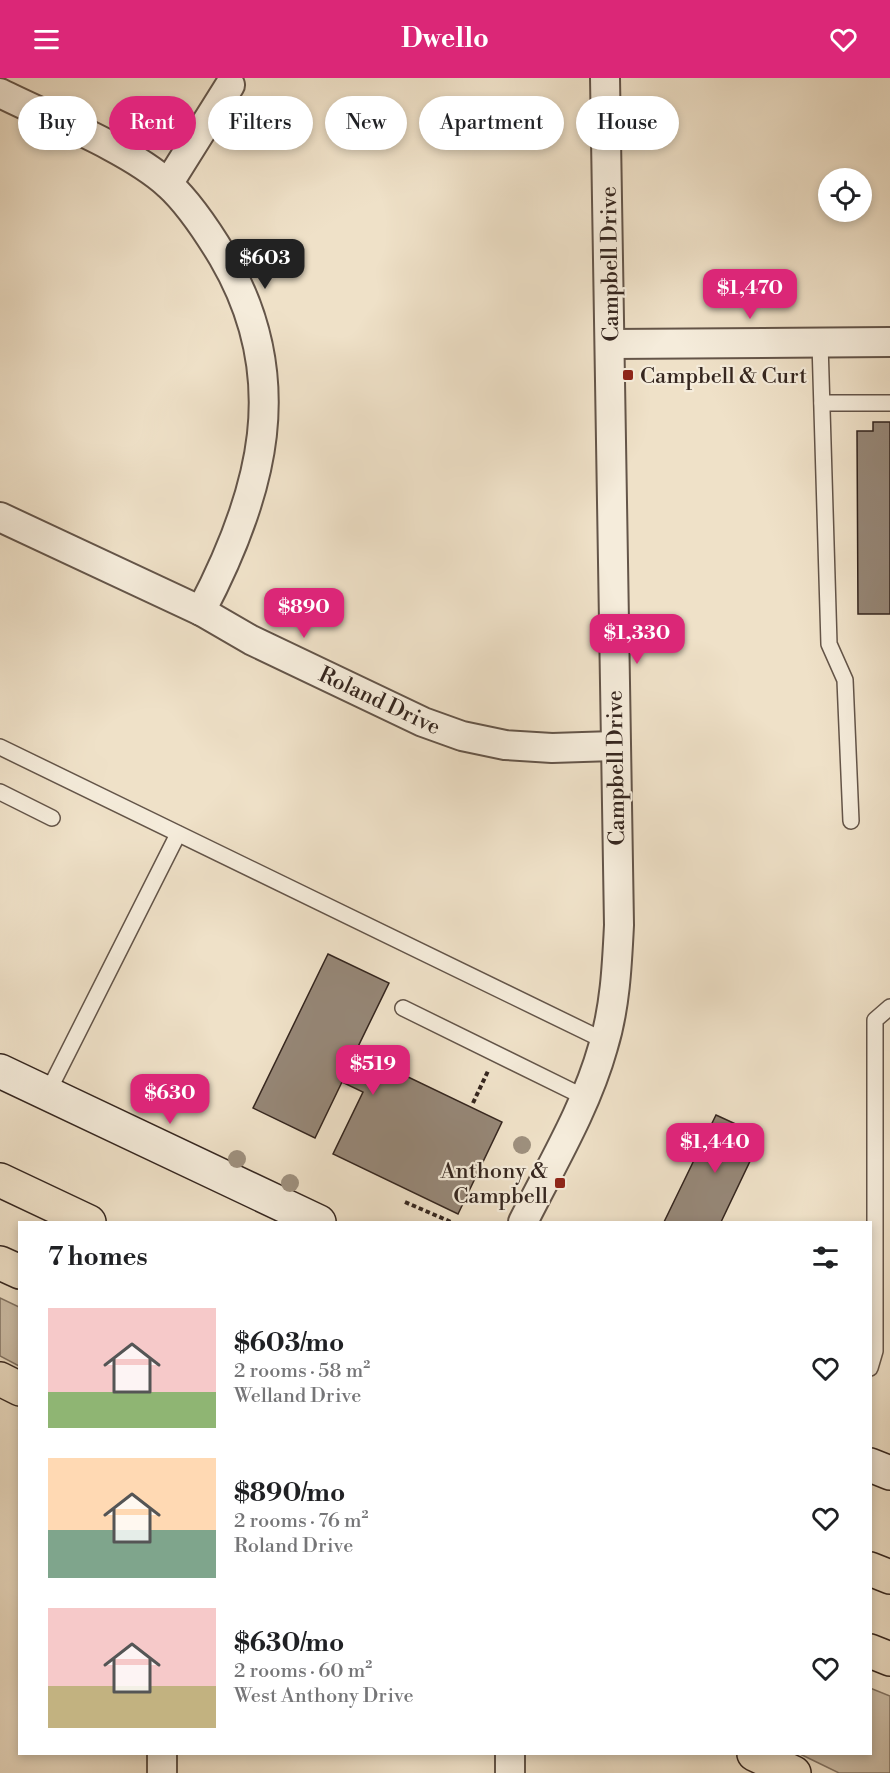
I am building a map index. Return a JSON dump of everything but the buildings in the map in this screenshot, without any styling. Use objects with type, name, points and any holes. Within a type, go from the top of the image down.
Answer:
[{"type":"main road","points":[[0,1180],[87,1221]]},
{"type":"main road","points":[[0,1263],[18,1271]]},
{"type":"main road","points":[[0,1379],[18,1388]]},
{"type":"main road","points":[[872,1570],[890,1577]]},
{"type":"main road","points":[[872,1652],[890,1659]]},
{"type":"main road","points":[[756,1755],[794,1773]]},
{"type":"street","name":"Campbell Drive","points":[[524,1221],[584,1097],[605,1041],[612,1012],[619,935],[614,746],[611,344],[606,78]]},
{"type":"street","points":[[168,184],[230,85]]},
{"type":"street","points":[[0,93],[98,141],[152,172],[168,184],[210,235],[232,272],[246,305],[260,349],[264,381],[264,420],[257,467],[240,526],[223,569],[201,611]]},
{"type":"street","points":[[611,344],[890,342]]},
{"type":"street","name":"Roland Drive","points":[[0,517],[201,611],[251,640],[423,722],[462,736],[505,746],[552,748],[614,746]]},
{"type":"street","points":[[0,1071],[317,1221]]},
{"type":"street","points":[[872,1465],[890,1473]]},
{"type":"street","points":[[162,1755],[162,1773]]},
{"type":"street","points":[[510,1755],[510,1773]]},
{"type":"lane","points":[[820,343],[829,644],[845,680],[851,821]]},
{"type":"lane","points":[[822,403],[890,403]]},
{"type":"lane","points":[[0,747],[605,1041]]},
{"type":"lane","points":[[0,792],[52,818]]},
{"type":"lane","points":[[47,1094],[178,834]]},
{"type":"lane","points":[[872,1361],[875,1351],[875,1020],[890,1006]]},
{"type":"lane","points":[[403,1008],[584,1097]]},
{"type":"path","points":[[473,1103],[496,1054]]},
{"type":"path","points":[[405,1202],[449,1221]]},
{"type":"shaded area","points":[[0,1298],[18,1307],[18,1365],[0,1356]]},
{"type":"shaded area","points":[[872,1689],[890,1696],[890,1773],[839,1773],[802,1755],[872,1755]]},
{"type":"place","name":"Campbell & Curt","points":[[628,375]]},
{"type":"place","name":"Anthony & Campbell","points":[[560,1183]]}]
